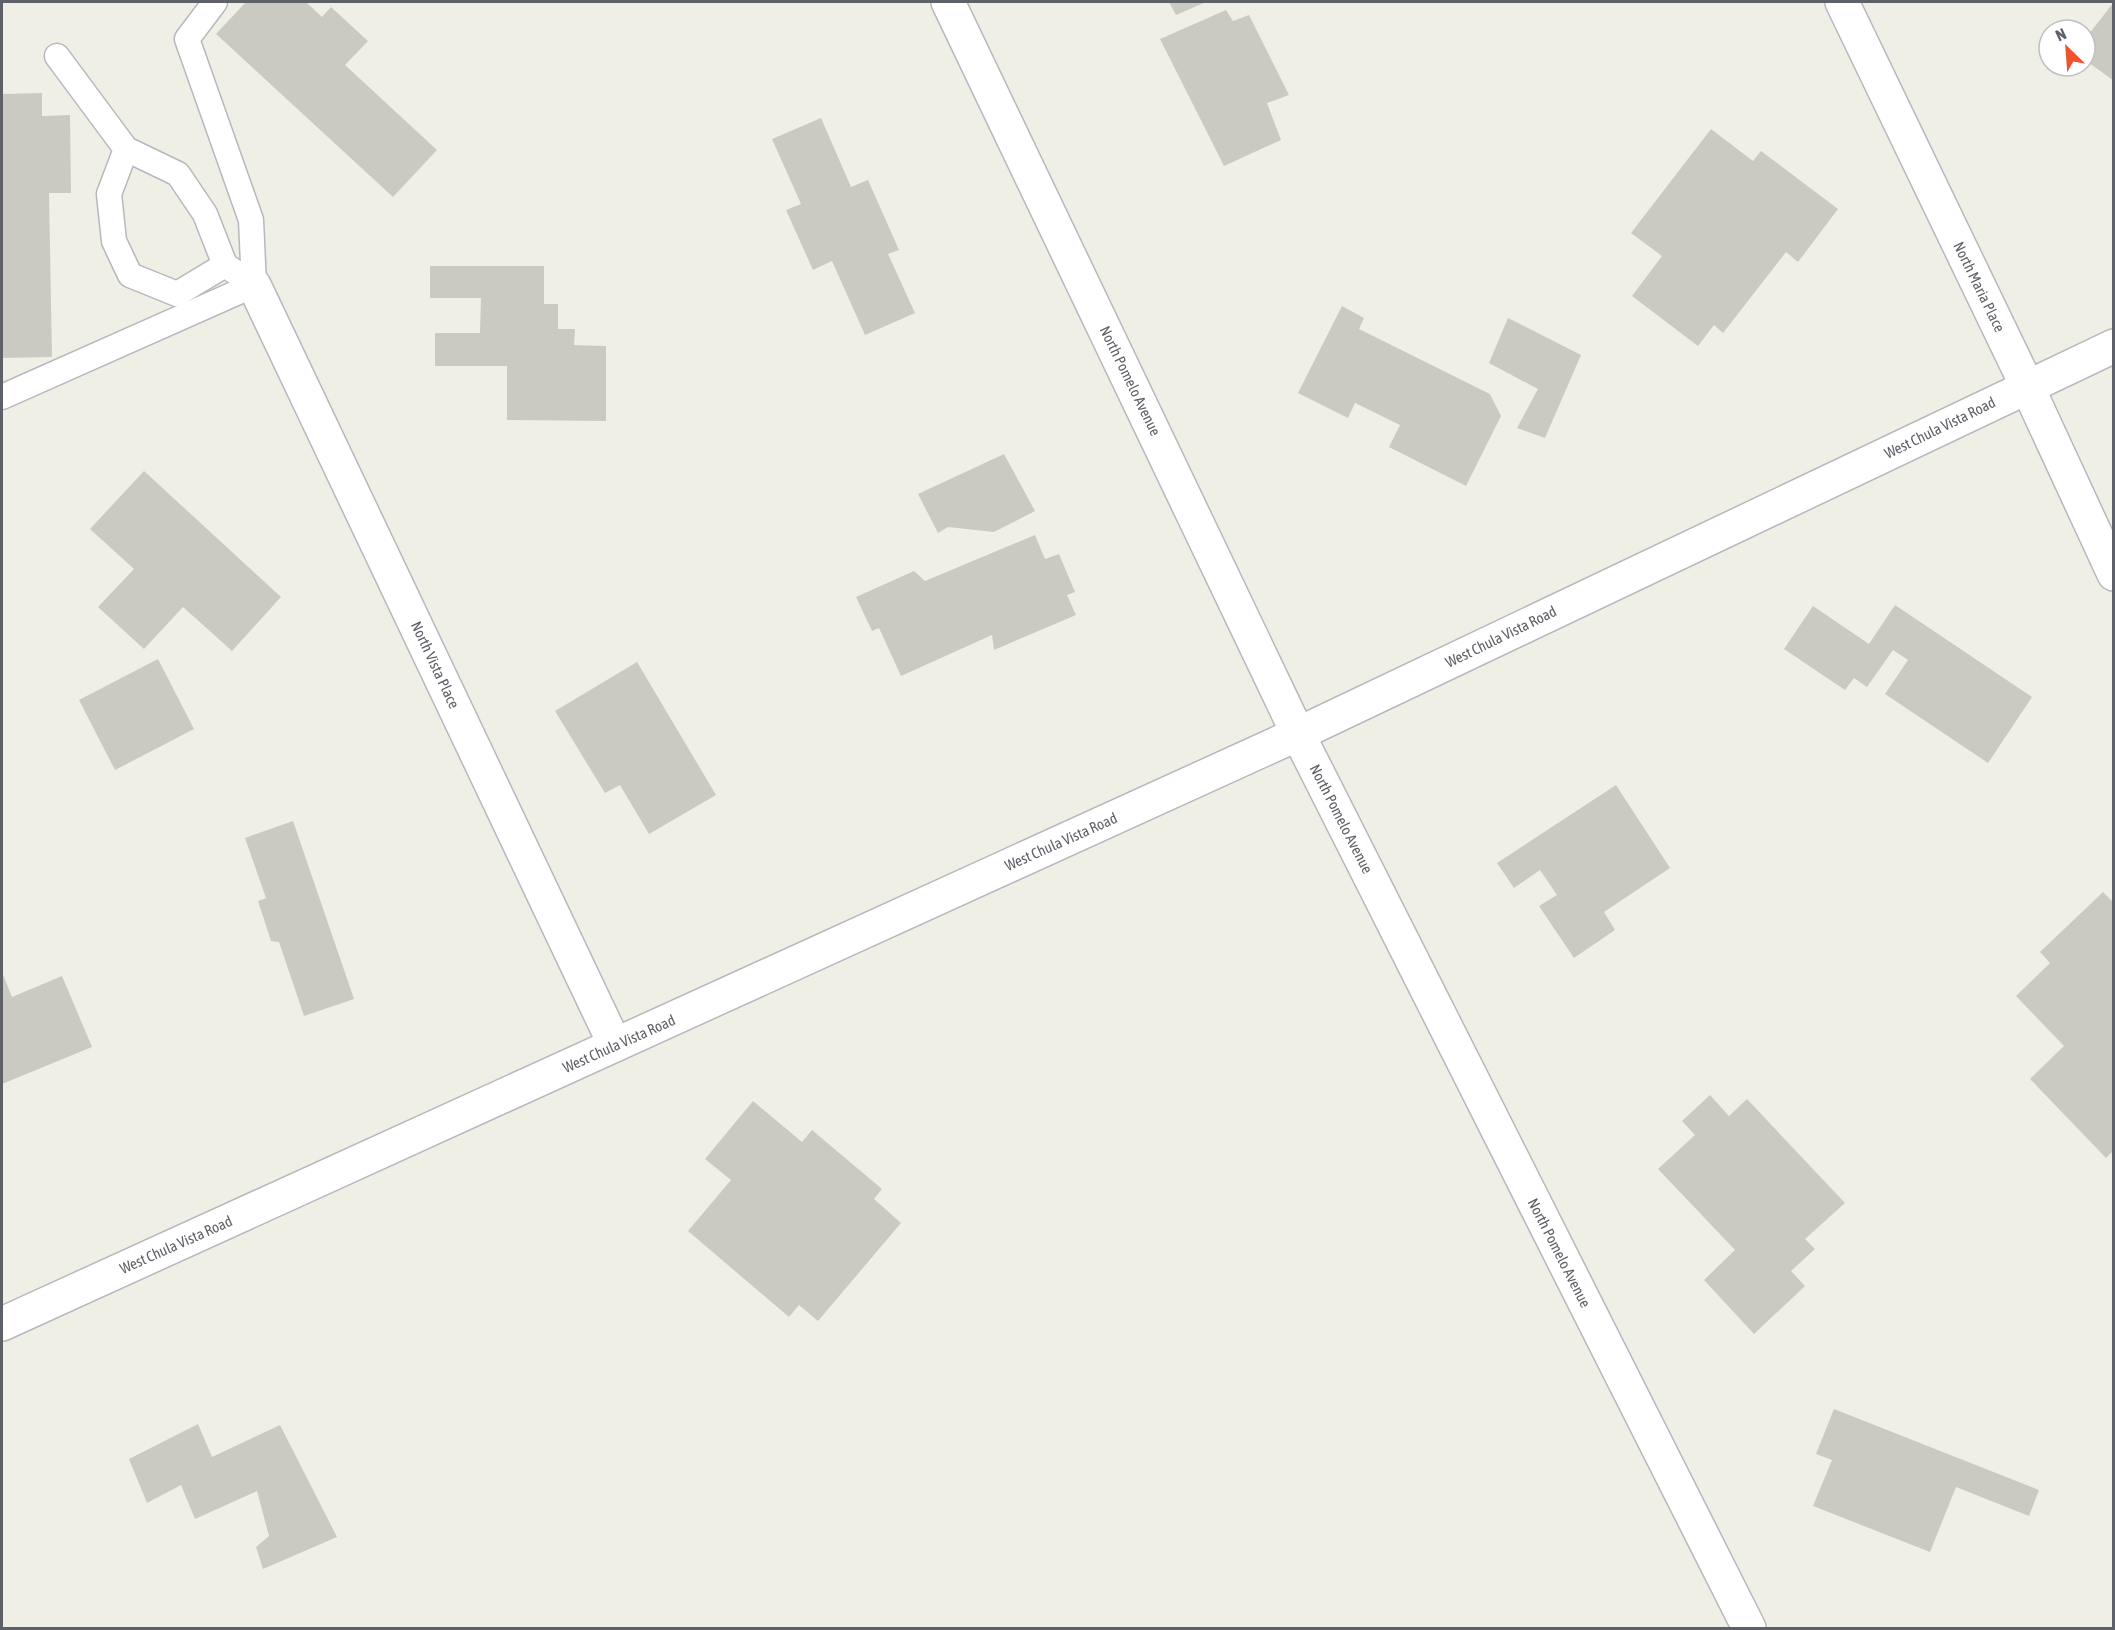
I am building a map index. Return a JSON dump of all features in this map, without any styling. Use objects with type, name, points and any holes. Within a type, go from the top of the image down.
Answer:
[{"type":"street","name":"North Pomelo Avenue","points":[[948,2],[1298,734],[1749,1629]]},
{"type":"street","name":"North Maria Place","points":[[1842,2],[2027,386],[2114,574]]},
{"type":"street","name":"North Vista Place","points":[[254,285],[615,1045]]},
{"type":"street","name":"West Chula Vista Road","points":[[2,1324],[1298,734],[2114,346]]},
{"type":"lane","points":[[215,2],[187,39],[250,220],[254,285]]},
{"type":"lane","points":[[57,56],[126,149],[178,174],[205,214],[225,265],[254,285]]},
{"type":"lane","points":[[126,149],[109,194],[114,241],[130,275],[177,294],[225,265]]},
{"type":"lane","points":[[2,397],[254,285]]},
{"type":"building","points":[[246,2],[306,2],[322,17],[331,7],[368,41],[345,65],[437,150],[393,197],[216,34]]},
{"type":"building","points":[[1169,2],[1206,2],[1176,15]]},
{"type":"building","points":[[2114,2],[2114,81],[2097,69],[2097,24]]},
{"type":"building","points":[[1226,10],[1233,21],[1249,15],[1289,95],[1267,103],[1281,140],[1224,166],[1160,39]]},
{"type":"building","points":[[42,93],[42,116],[70,115],[71,193],[49,193],[52,357],[2,358],[2,94]]},
{"type":"building","points":[[821,118],[851,187],[868,180],[899,250],[888,254],[915,313],[865,335],[832,261],[813,270],[786,210],[801,204],[772,139]]},
{"type":"building","points":[[1711,129],[1753,161],[1761,151],[1838,209],[1798,262],[1786,252],[1723,333],[1714,325],[1698,346],[1632,296],[1662,256],[1631,233]]},
{"type":"building","points":[[430,266],[544,266],[544,304],[558,304],[558,329],[575,329],[574,345],[606,346],[606,421],[507,420],[507,366],[435,366],[435,333],[480,333],[481,298],[430,298]]},
{"type":"building","points":[[1342,306],[1364,318],[1359,329],[1490,394],[1501,416],[1466,486],[1389,447],[1400,425],[1355,403],[1348,418],[1298,393]]},
{"type":"building","points":[[1508,318],[1581,355],[1545,438],[1517,428],[1538,389],[1489,363]]},
{"type":"building","points":[[1004,454],[1035,511],[994,532],[948,527],[938,533],[918,494]]},
{"type":"building","points":[[144,471],[281,597],[232,651],[183,607],[144,649],[98,607],[134,569],[90,529]]},
{"type":"building","points":[[1035,535],[1045,559],[1059,554],[1075,592],[1067,595],[1076,615],[994,650],[992,635],[901,676],[879,628],[872,631],[856,597],[914,571],[925,581]]},
{"type":"building","points":[[1895,605],[2032,697],[1988,763],[1885,694],[1908,660],[1893,650],[1867,687],[1854,678],[1845,690],[1784,649],[1813,606],[1869,644]]},
{"type":"building","points":[[158,659],[194,729],[115,770],[79,700]]},
{"type":"building","points":[[637,662],[716,795],[649,834],[620,785],[605,793],[555,711]]},
{"type":"building","points":[[1616,785],[1670,868],[1604,912],[1615,930],[1574,958],[1539,906],[1557,895],[1540,870],[1514,888],[1497,863]]},
{"type":"building","points":[[293,821],[354,999],[304,1016],[279,942],[271,941],[258,901],[266,898],[245,838]]},
{"type":"building","points":[[2103,892],[2114,903],[2114,1150],[2106,1158],[2030,1079],[2064,1046],[2016,996],[2050,963],[2040,952]]},
{"type":"building","points":[[2,972],[12,997],[62,976],[92,1047],[2,1084]]},
{"type":"building","points":[[1710,1095],[1729,1116],[1747,1099],[1845,1203],[1805,1239],[1815,1249],[1791,1271],[1805,1286],[1754,1334],[1704,1280],[1735,1250],[1658,1169],[1695,1135],[1682,1121]]},
{"type":"building","points":[[753,1101],[802,1142],[812,1130],[882,1189],[874,1199],[901,1223],[818,1321],[799,1305],[789,1317],[688,1231],[731,1180],[705,1159]]},
{"type":"building","points":[[1834,1409],[2039,1490],[2029,1516],[1956,1487],[1930,1552],[1813,1506],[1832,1460],[1816,1454]]},
{"type":"building","points":[[198,1424],[212,1457],[280,1425],[337,1537],[263,1569],[256,1547],[269,1536],[257,1491],[195,1519],[181,1485],[147,1503],[129,1459]]}]
